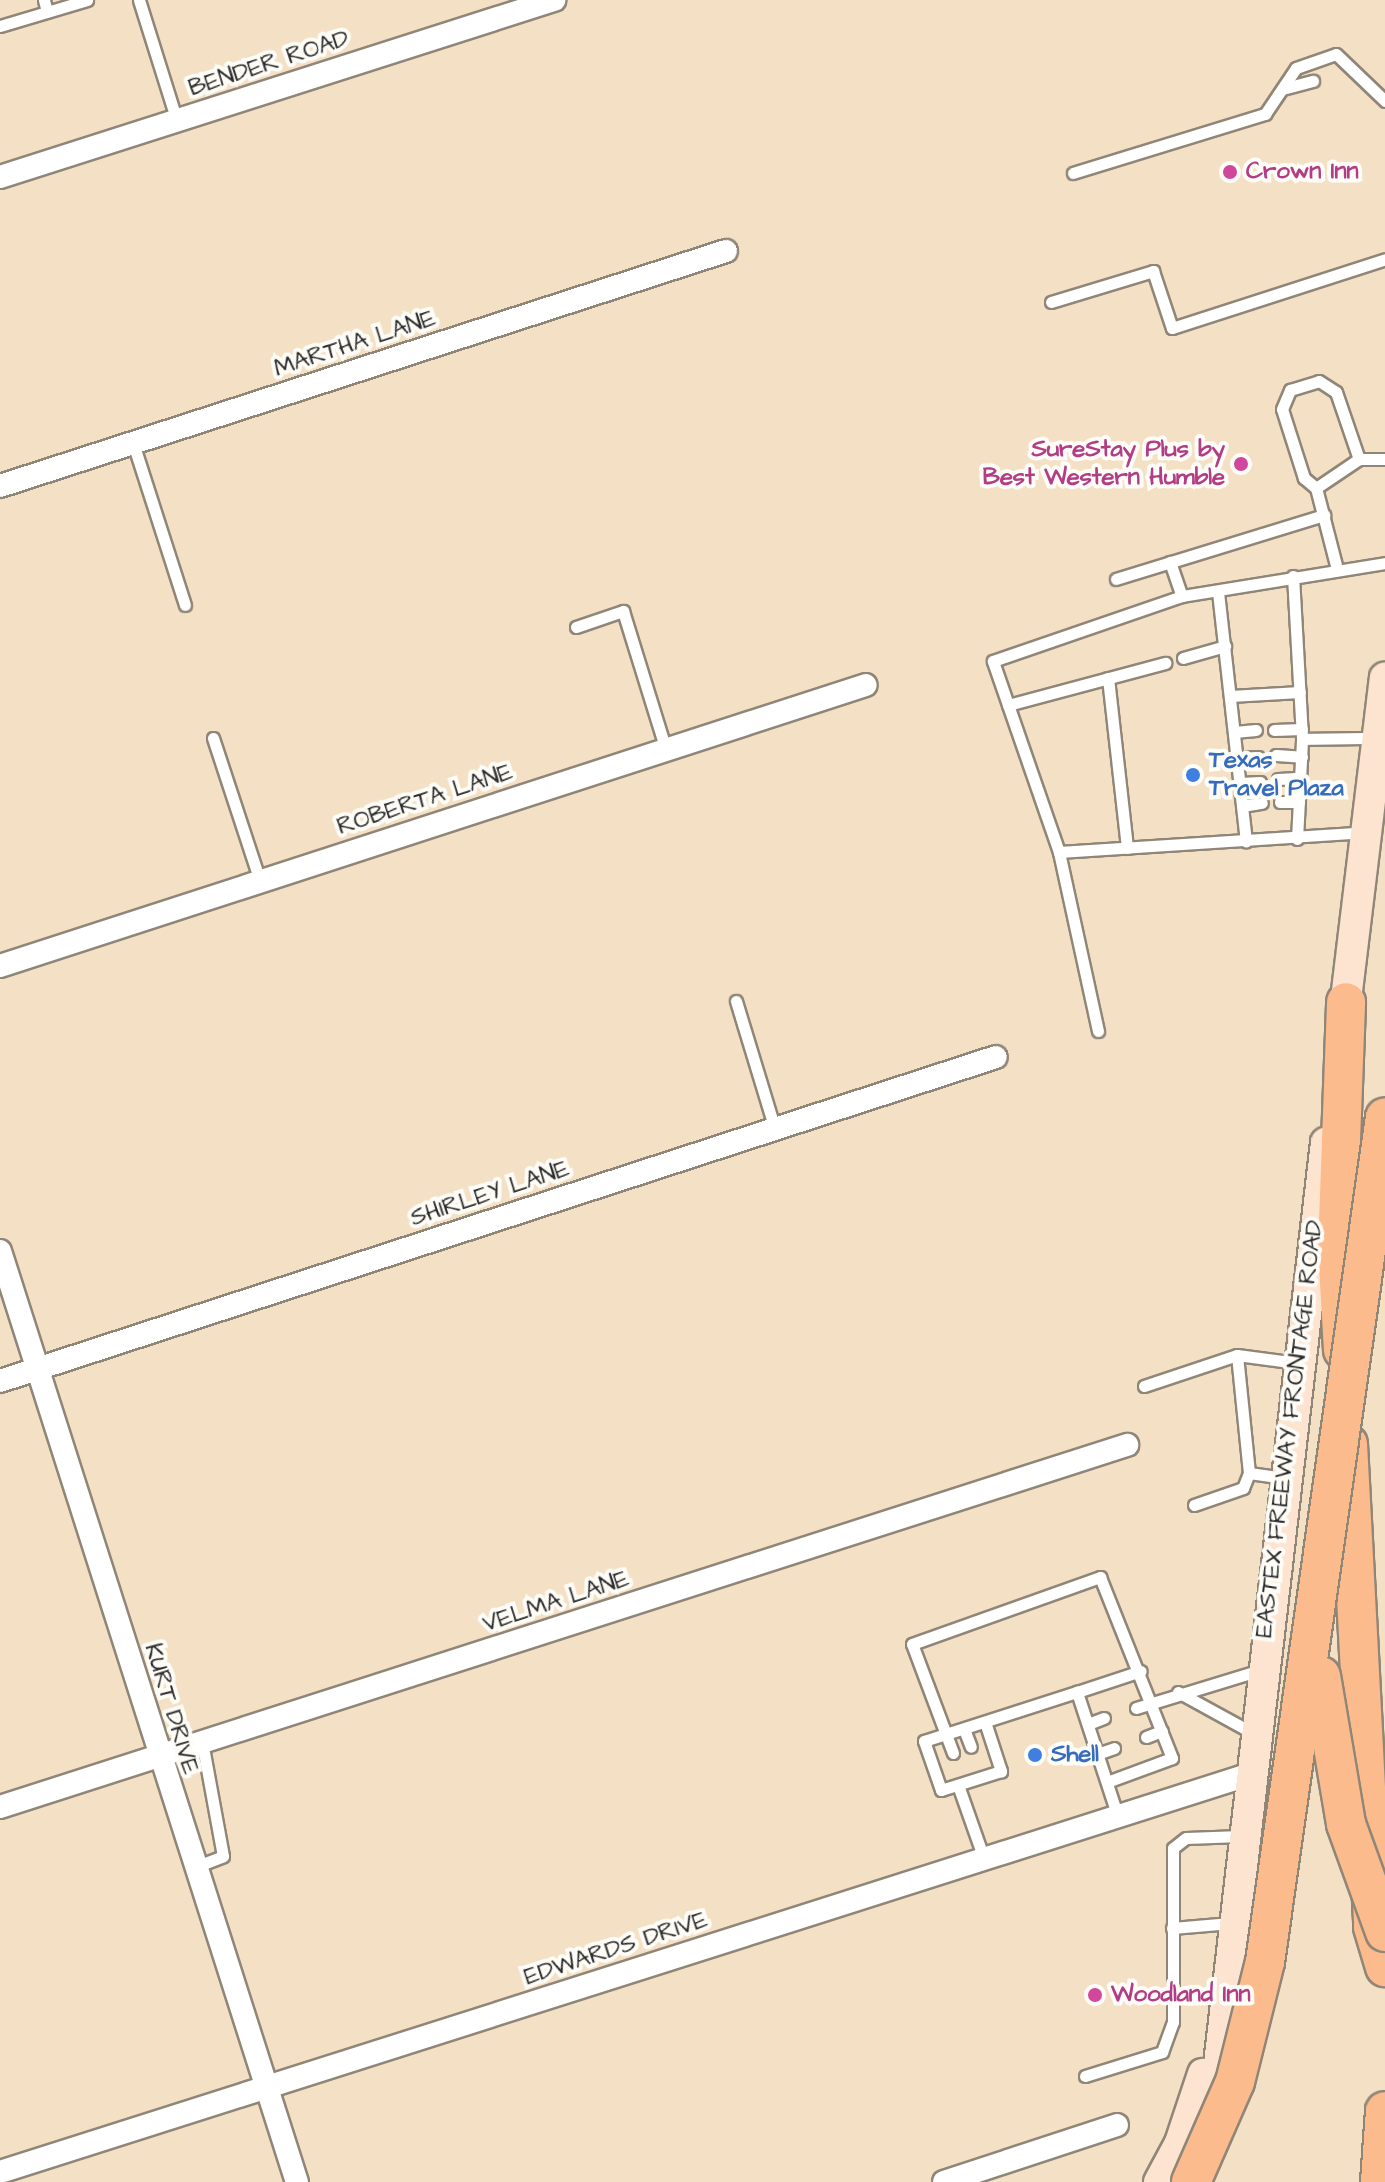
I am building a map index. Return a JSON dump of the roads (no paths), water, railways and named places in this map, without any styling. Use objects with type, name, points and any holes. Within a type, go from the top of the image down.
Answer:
[{"type":"highway","points":[[1346,1002],[1337,1250],[1373,1927],[1385,1967]]},
{"type":"highway","points":[[1191,2182],[1235,2082],[1256,2003],[1319,1589],[1385,1117]]},
{"type":"highway","points":[[1319,1589],[1335,1775],[1385,1932]]},
{"type":"highway","points":[[1380,2182],[1385,2111]]},
{"type":"main road","name":"EASTEX FREEWAY FRONTAGE ROAD","points":[[1208,2182],[1226,1969],[1260,1670],[1385,678]]},
{"type":"main road","points":[[1159,2182],[1197,2099],[1226,1969]]},
{"type":"street","name":"BENDER ROAD","points":[[0,177],[177,121],[498,8],[554,0]]},
{"type":"street","name":"MARTHA LANE","points":[[0,486],[726,251]]},
{"type":"street","name":"ROBERTA LANE","points":[[0,966],[866,685]]},
{"type":"street","name":"SHIRLEY LANE","points":[[0,1381],[996,1057]]},
{"type":"street","name":"KURT DRIVE","points":[[0,1251],[158,1756],[297,2182]]},
{"type":"street","name":"VELMA LANE","points":[[0,1807],[1127,1445]]},
{"type":"street","name":"EDWARDS DRIVE","points":[[0,2172],[1248,1775]]},
{"type":"street","points":[[944,2182],[1117,2125]]},
{"type":"lane","points":[[0,26],[45,6],[87,0]]},
{"type":"lane","points":[[139,0],[177,121]]},
{"type":"lane","points":[[1073,173],[1265,114],[1286,88],[1296,68],[1336,54],[1385,101]]},
{"type":"lane","points":[[1338,74],[1353,70]]},
{"type":"lane","points":[[1286,88],[1313,81]]},
{"type":"lane","points":[[1051,302],[1153,271],[1172,328],[1385,259]]},
{"type":"lane","points":[[1337,569],[1316,488],[1304,478],[1282,409],[1290,390],[1319,381],[1336,392],[1359,459]]},
{"type":"lane","points":[[133,443],[185,605]]},
{"type":"lane","points":[[1316,488],[1359,459],[1385,459]]},
{"type":"lane","points":[[1116,579],[1324,515]]},
{"type":"lane","points":[[1170,562],[1182,596]]},
{"type":"lane","points":[[1098,1031],[1059,852],[993,661],[1182,596],[1385,563]]},
{"type":"lane","points":[[1293,576],[1302,734],[1297,839]]},
{"type":"lane","points":[[1218,592],[1246,841]]},
{"type":"lane","points":[[576,627],[623,611],[666,750]]},
{"type":"lane","points":[[1183,658],[1225,646]]},
{"type":"lane","points":[[1008,705],[1165,663]]},
{"type":"lane","points":[[1108,678],[1127,848]]},
{"type":"lane","points":[[1230,696],[1300,692]]},
{"type":"lane","points":[[1234,732],[1256,730]]},
{"type":"lane","points":[[1274,730],[1378,738]]},
{"type":"lane","points":[[213,738],[260,881]]},
{"type":"lane","points":[[1276,755],[1302,757]]},
{"type":"lane","points":[[1237,758],[1258,757]]},
{"type":"lane","points":[[1278,779],[1300,778]]},
{"type":"lane","points":[[1240,783],[1260,782]]},
{"type":"lane","points":[[1280,802],[1299,802]]},
{"type":"lane","points":[[1242,806],[1262,803]]},
{"type":"lane","points":[[1059,852],[1368,832]]},
{"type":"lane","points":[[736,1001],[775,1129]]},
{"type":"lane","points":[[1144,1386],[1237,1355],[1297,1363]]},
{"type":"lane","points":[[1194,1505],[1243,1488],[1249,1473],[1237,1355]]},
{"type":"lane","points":[[1249,1473],[1283,1478]]},
{"type":"lane","points":[[953,1753],[912,1644],[1100,1577],[1141,1671],[1172,1758],[1107,1782]]},
{"type":"lane","points":[[1136,1708],[1178,1692],[1260,1670]]},
{"type":"lane","points":[[985,1722],[1001,1771],[941,1790],[924,1741],[1141,1671]]},
{"type":"lane","points":[[1077,1692],[1118,1817]]},
{"type":"lane","points":[[1178,1692],[1253,1733]]},
{"type":"lane","points":[[1088,1724],[1104,1718]]},
{"type":"lane","points":[[964,1729],[971,1747]]},
{"type":"lane","points":[[1146,1737],[1162,1731]]},
{"type":"lane","points":[[194,1868],[223,1856],[202,1742]]},
{"type":"lane","points":[[1097,1754],[1114,1748]]},
{"type":"lane","points":[[977,1764],[981,1777]]},
{"type":"lane","points":[[958,1770],[984,1859]]},
{"type":"lane","points":[[1085,2076],[1147,2060],[1168,2042],[1173,1848],[1186,1838],[1241,1836]]},
{"type":"lane","points":[[1172,1928],[1231,1923]]},
{"type":"place","name":"Crown Inn","points":[[1230,172]]},
{"type":"place","name":"SureStay Plus by Best Western Humble","points":[[1241,464]]},
{"type":"place","name":"Texas Travel Plaza","points":[[1193,775]]},
{"type":"place","name":"Shell","points":[[1035,1755]]},
{"type":"place","name":"Woodland Inn","points":[[1095,1995]]}]
